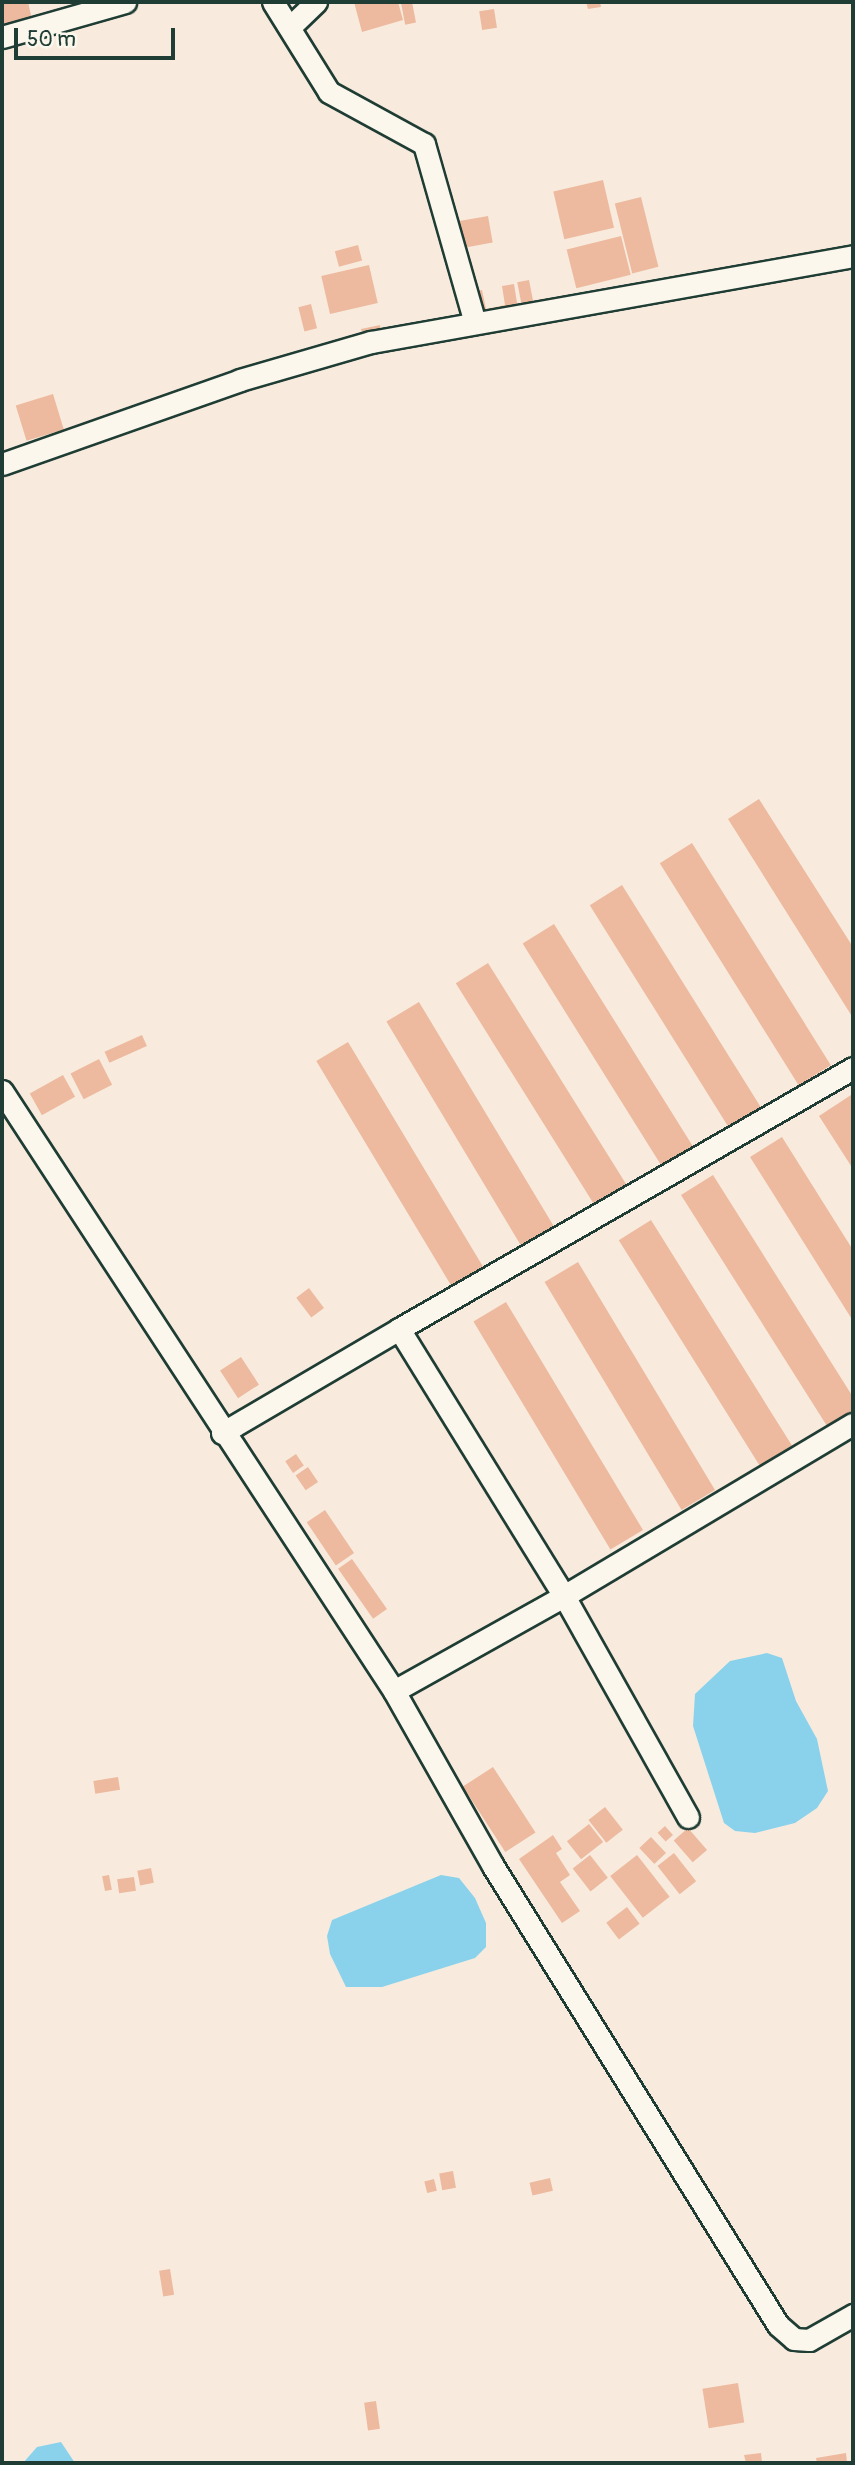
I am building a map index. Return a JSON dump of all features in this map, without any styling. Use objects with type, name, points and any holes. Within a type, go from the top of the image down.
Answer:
[{"type":"street","points":[[2,37],[125,2]]},
{"type":"street","points":[[273,2],[291,26],[329,92],[425,144],[475,323]]},
{"type":"street","points":[[291,26],[316,2]]},
{"type":"street","points":[[2,464],[240,380],[371,342],[853,256]]},
{"type":"street","points":[[222,1433],[853,1068]]},
{"type":"street","points":[[2,1091],[222,1433],[394,1691],[493,1866],[778,2325],[794,2339],[809,2340],[853,2315]]},
{"type":"street","points":[[399,1329],[564,1597],[688,1817]]},
{"type":"street","points":[[394,1691],[564,1597],[853,1424]]},
{"type":"water","points":[[767,1653],[782,1658],[796,1701],[817,1739],[828,1791],[817,1808],[795,1823],[755,1833],[735,1831],[724,1823],[693,1726],[695,1694],[730,1661]]},
{"type":"water","points":[[441,1875],[459,1878],[475,1898],[486,1923],[486,1947],[475,1958],[382,1987],[346,1987],[330,1954],[327,1936],[332,1920]]},
{"type":"water","points":[[61,2442],[75,2463],[23,2463],[37,2447]]},
{"type":"building","points":[[28,2],[33,24],[5,31],[2,4]]},
{"type":"building","points":[[354,2],[398,2],[403,20],[362,32]]},
{"type":"building","points":[[412,2],[416,23],[405,25],[401,4]]},
{"type":"building","points":[[586,2],[600,2],[601,7],[588,9]]},
{"type":"building","points":[[494,9],[497,28],[482,30],[479,11]]},
{"type":"building","points":[[603,180],[614,228],[564,239],[553,191]]},
{"type":"building","points":[[641,197],[658,267],[632,273],[615,204]]},
{"type":"building","points":[[488,216],[493,243],[464,248],[459,221]]},
{"type":"building","points":[[621,236],[631,275],[576,288],[567,250]]},
{"type":"building","points":[[358,245],[362,260],[339,267],[335,251]]},
{"type":"building","points":[[369,265],[378,303],[330,314],[321,276]]},
{"type":"building","points":[[529,280],[534,305],[522,307],[517,282]]},
{"type":"building","points":[[514,284],[518,309],[477,316],[472,292],[482,290],[486,309],[505,305],[502,286]]},
{"type":"building","points":[[311,304],[317,328],[304,331],[298,307]]},
{"type":"building","points":[[380,325],[381,334],[363,337],[361,329]]},
{"type":"building","points":[[53,394],[64,429],[27,441],[16,405]]},
{"type":"building","points":[[759,799],[853,947],[853,1018],[728,819]]},
{"type":"building","points":[[692,843],[831,1065],[799,1085],[660,863]]},
{"type":"building","points":[[622,885],[761,1107],[729,1127],[590,905]]},
{"type":"building","points":[[554,924],[693,1146],[661,1166],[523,944]]},
{"type":"building","points":[[488,963],[627,1185],[595,1205],[456,983]]},
{"type":"building","points":[[419,1002],[554,1227],[521,1246],[386,1022]]},
{"type":"building","points":[[142,1035],[147,1046],[109,1063],[105,1052]]},
{"type":"building","points":[[348,1042],[483,1267],[451,1286],[316,1061]]},
{"type":"building","points":[[99,1059],[112,1085],[84,1099],[70,1074]]},
{"type":"building","points":[[63,1075],[75,1097],[42,1115],[30,1093]]},
{"type":"building","points":[[851,1095],[853,1098],[853,1169],[819,1116]]},
{"type":"building","points":[[782,1137],[853,1250],[853,1321],[750,1157]]},
{"type":"building","points":[[713,1175],[853,1397],[853,1410],[827,1426],[681,1195]]},
{"type":"building","points":[[651,1220],[792,1446],[760,1466],[619,1240]]},
{"type":"building","points":[[578,1262],[715,1490],[682,1510],[545,1282]]},
{"type":"building","points":[[309,1288],[324,1308],[311,1318],[296,1298]]},
{"type":"building","points":[[506,1302],[643,1530],[610,1550],[473,1322]]},
{"type":"building","points":[[241,1357],[259,1385],[238,1398],[220,1371]]},
{"type":"building","points":[[296,1454],[304,1466],[293,1473],[285,1461]]},
{"type":"building","points":[[308,1467],[318,1482],[306,1490],[296,1475]]},
{"type":"building","points":[[325,1510],[354,1553],[336,1565],[307,1522]]},
{"type":"building","points":[[352,1559],[387,1609],[373,1619],[338,1569]]},
{"type":"building","points":[[493,1767],[535,1832],[505,1852],[463,1787]]},
{"type":"building","points":[[118,1777],[120,1790],[95,1794],[93,1781]]},
{"type":"building","points":[[605,1807],[623,1830],[606,1843],[588,1820]]},
{"type":"building","points":[[589,1824],[603,1842],[581,1859],[567,1841]]},
{"type":"building","points":[[665,1826],[673,1835],[666,1842],[658,1833]]},
{"type":"building","points":[[688,1828],[707,1850],[693,1862],[674,1840]]},
{"type":"building","points":[[553,1835],[562,1849],[556,1853],[570,1875],[560,1882],[580,1911],[562,1923],[519,1859]]},
{"type":"building","points":[[651,1837],[666,1853],[654,1864],[639,1848]]},
{"type":"building","points":[[674,1853],[696,1881],[680,1894],[657,1866]]},
{"type":"building","points":[[590,1855],[608,1878],[591,1891],[573,1869]]},
{"type":"building","points":[[637,1855],[670,1897],[643,1918],[610,1876]]},
{"type":"building","points":[[151,1868],[154,1883],[140,1885],[137,1871]]},
{"type":"building","points":[[109,1875],[112,1890],[105,1891],[102,1876]]},
{"type":"building","points":[[134,1877],[136,1891],[119,1893],[117,1879]]},
{"type":"building","points":[[627,1907],[640,1924],[619,1939],[606,1923]]},
{"type":"building","points":[[453,2171],[456,2188],[442,2190],[439,2173]]},
{"type":"building","points":[[550,2178],[553,2191],[532,2195],[530,2183]]},
{"type":"building","points":[[434,2179],[437,2191],[427,2193],[424,2181]]},
{"type":"building","points":[[170,2269],[174,2295],[163,2296],[159,2271]]},
{"type":"building","points":[[738,2383],[744,2423],[709,2428],[702,2389]]},
{"type":"building","points":[[376,2401],[380,2429],[368,2430],[364,2403]]},
{"type":"building","points":[[761,2453],[762,2463],[746,2463],[744,2455]]},
{"type":"building","points":[[846,2453],[847,2463],[817,2463],[816,2458]]}]
